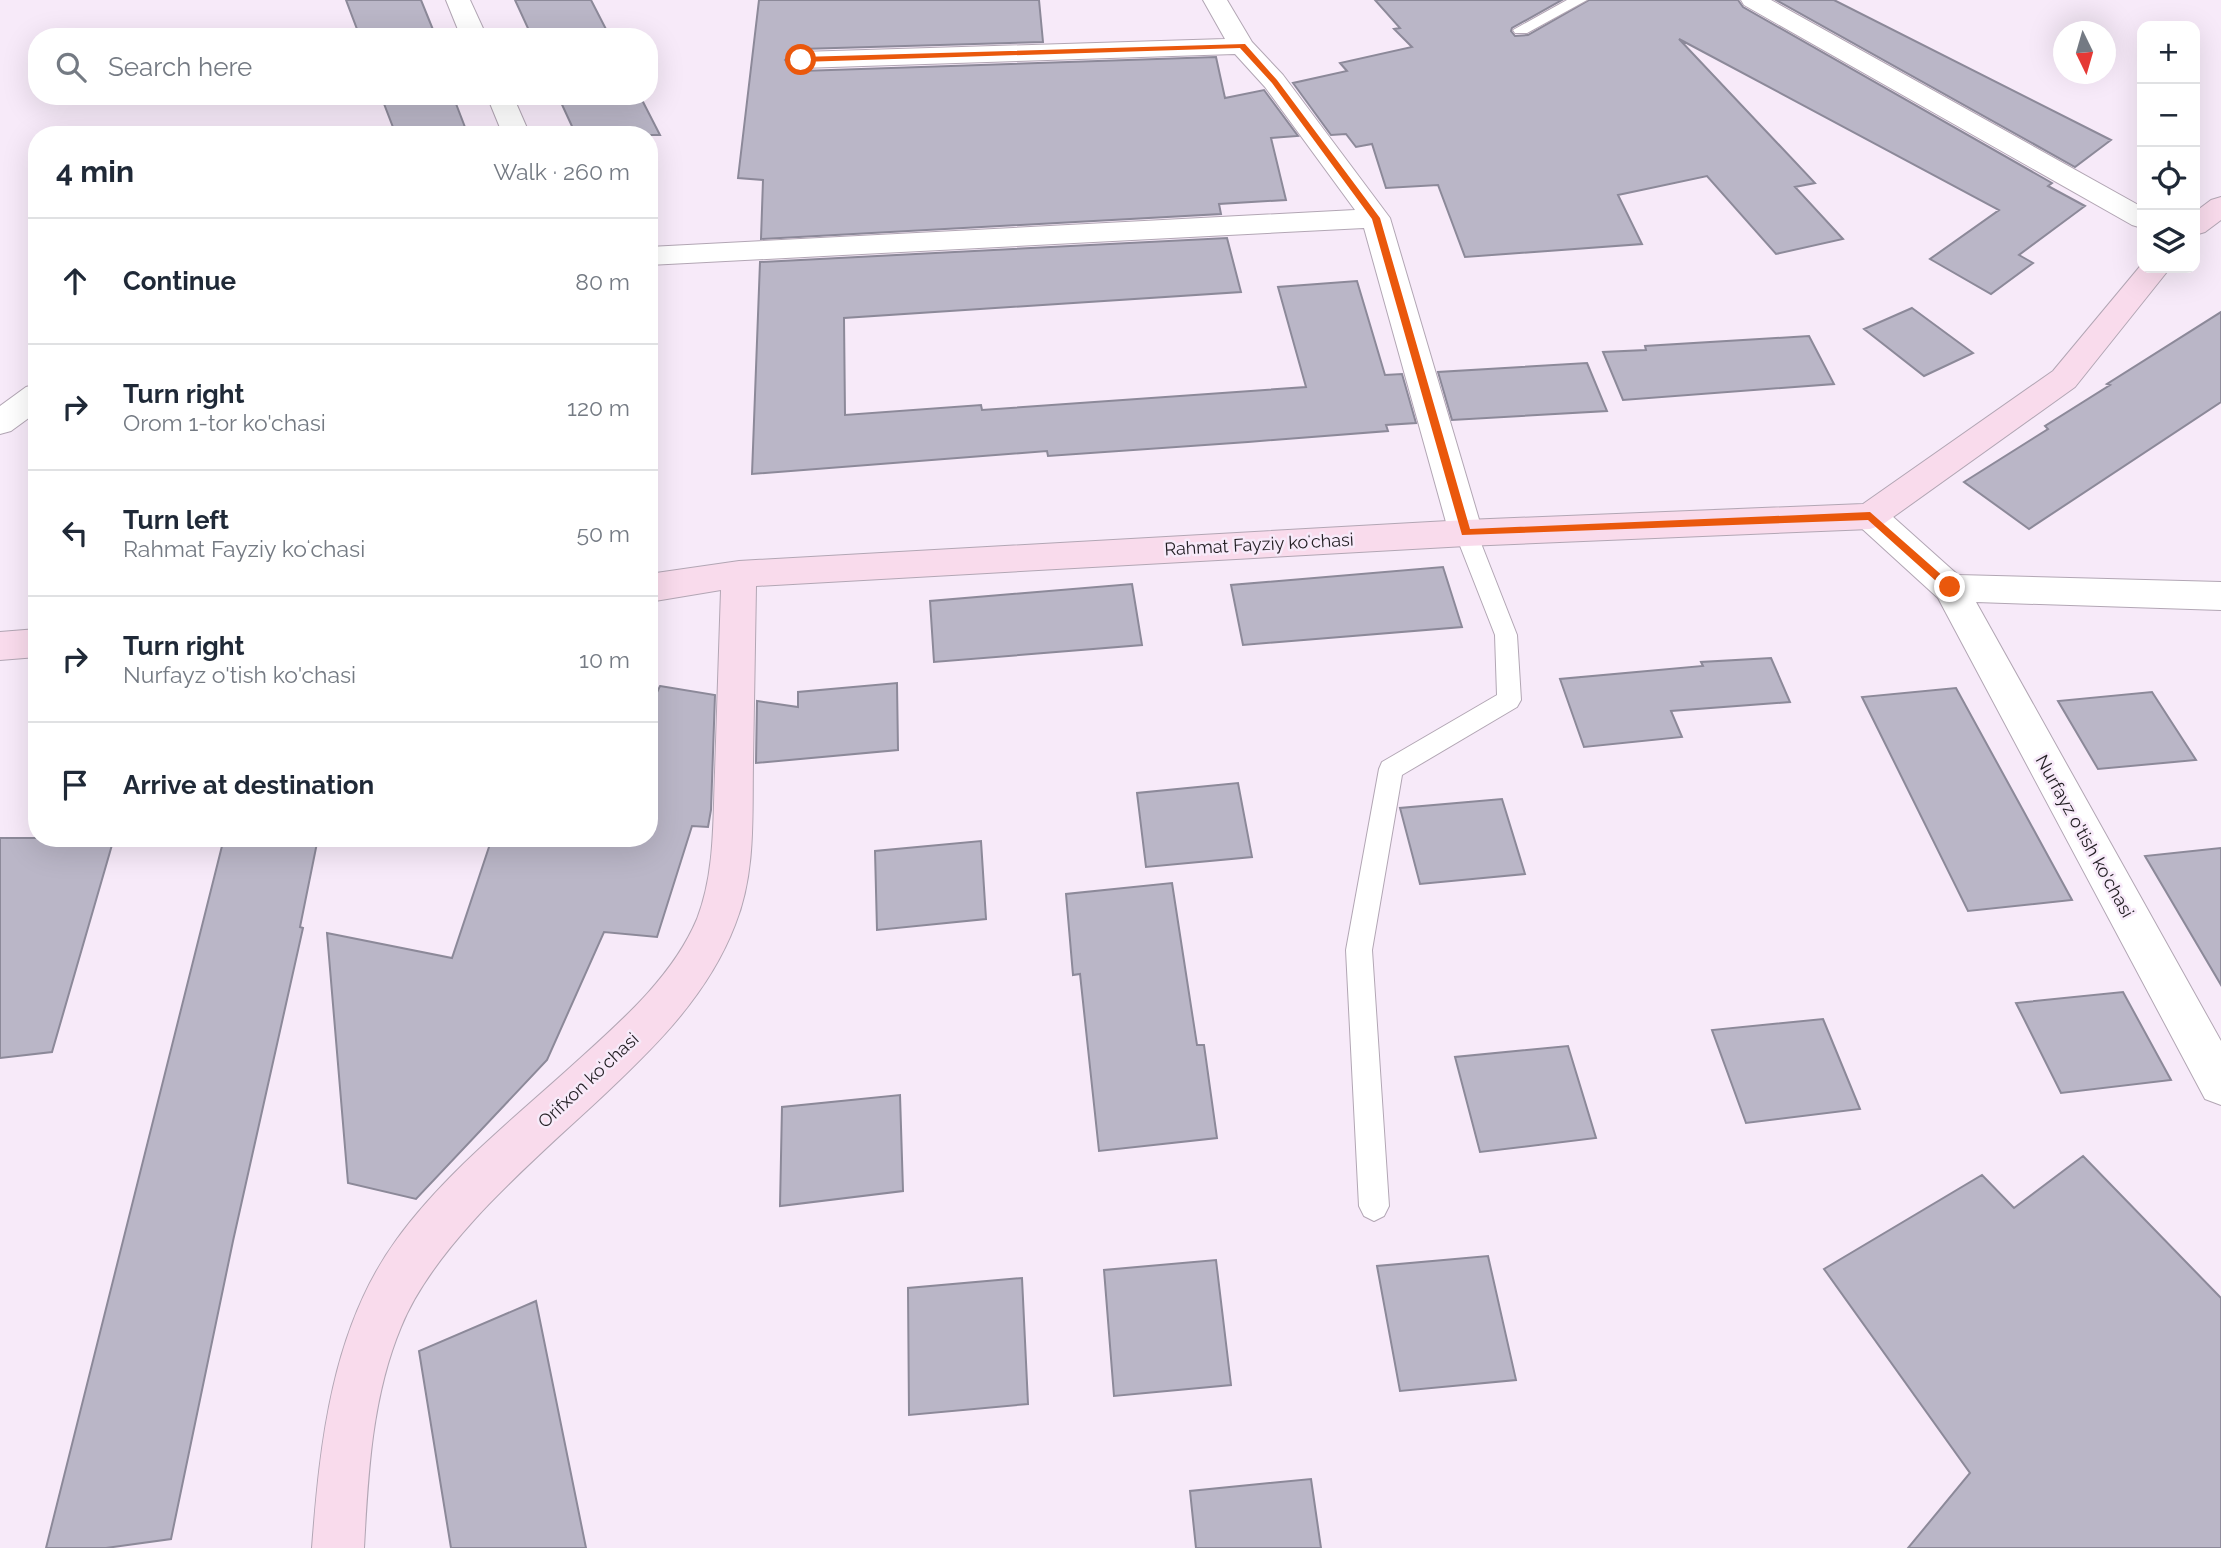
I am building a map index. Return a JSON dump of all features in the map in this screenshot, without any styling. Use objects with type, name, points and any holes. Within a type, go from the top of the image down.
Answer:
[{"type":"street","points":[[458,0],[470,28]]},
{"type":"street","points":[[1214,0],[1242,46],[1275,81],[1376,218],[1466,533]]},
{"type":"street","points":[[1753,0],[2137,216]]},
{"type":"street","points":[[801,60],[1242,46]]},
{"type":"street","points":[[504,105],[513,126]]},
{"type":"street","points":[[2200,222],[2221,206]]},
{"type":"street","points":[[658,256],[1376,218]]},
{"type":"street","points":[[1870,516],[2064,379],[2151,273]]},
{"type":"street","points":[[0,423],[28,402]]},
{"type":"street","name":"Rahmat Fayziy koʻchasi","points":[[658,587],[739,574],[1466,533],[1870,516]]},
{"type":"street","name":"Nurfayz o'tish ko'chasi","points":[[1870,516],[1950,587],[2221,1084]]},
{"type":"street","name":"Orifxon koʻchasi","points":[[338,1548],[345,1445],[354,1390],[373,1332],[398,1280],[431,1232],[508,1154],[646,1026],[674,994],[717,921],[728,883],[732,840],[739,574]]},
{"type":"street","points":[[1950,587],[2221,596]]},
{"type":"street","points":[[0,646],[28,644]]},
{"type":"lane","points":[[1521,30],[1578,0]]},
{"type":"lane","points":[[1374,1206],[1359,950],[1391,769],[1509,700],[1506,635],[1466,533]]},
{"type":"building","points":[[346,0],[421,0],[432,28],[357,28]]},
{"type":"building","points":[[515,0],[591,0],[605,28],[528,28]]},
{"type":"building","points":[[759,0],[1039,0],[1043,42],[801,49],[791,53],[785,60],[791,67],[801,71],[1216,57],[1225,98],[1264,90],[1298,136],[1271,138],[1286,200],[1219,204],[1221,214],[761,239],[763,180],[738,178]]},
{"type":"building","points":[[1375,0],[1562,0],[1512,28],[1515,36],[1528,35],[1589,0],[1738,0],[1743,7],[2052,183],[2048,186],[2085,206],[2019,255],[2033,263],[1991,294],[1930,259],[1999,210],[1679,39],[1815,183],[1795,187],[1843,239],[1776,254],[1707,176],[1618,195],[1642,244],[1465,257],[1438,185],[1386,188],[1372,144],[1356,147],[1346,134],[1331,135],[1293,83],[1347,71],[1340,63],[1412,47],[1394,29],[1400,28]]},
{"type":"building","points":[[1776,0],[1834,0],[2111,140],[2075,167]]},
{"type":"building","points":[[384,105],[456,105],[465,126],[393,126]]},
{"type":"building","points":[[562,105],[645,105],[655,126],[572,126]]},
{"type":"building","points":[[1227,238],[1241,292],[844,318],[845,415],[981,405],[982,410],[1306,387],[1278,287],[1357,281],[1385,375],[1402,374],[1416,423],[1386,425],[1388,431],[1248,442],[1048,456],[1047,451],[752,474],[760,262]]},
{"type":"building","points":[[1912,308],[1973,353],[1924,376],[1864,329]]},
{"type":"building","points":[[2221,312],[2221,402],[2029,529],[1964,482],[2048,429],[2045,426],[2110,385],[2107,384]]},
{"type":"building","points":[[1809,336],[1834,384],[1623,400],[1603,352],[1646,350],[1645,346]]},
{"type":"building","points":[[1587,363],[1607,411],[1452,420],[1438,372]]},
{"type":"building","points":[[1443,567],[1462,627],[1243,645],[1231,585]]},
{"type":"building","points":[[1132,584],[1142,645],[934,662],[930,601]]},
{"type":"building","points":[[1771,658],[1790,702],[1671,711],[1682,737],[1584,747],[1560,679],[1703,666],[1701,662]]},
{"type":"building","points":[[897,683],[898,750],[756,763],[757,701],[798,707],[798,692]]},
{"type":"building","points":[[660,686],[715,695],[708,827],[692,826],[657,937],[604,932],[547,1060],[416,1199],[348,1183],[327,933],[452,958],[489,847],[658,847]]},
{"type":"building","points":[[1956,688],[2072,900],[1968,911],[1862,697]]},
{"type":"building","points":[[2152,692],[2196,760],[2098,769],[2058,701]]},
{"type":"building","points":[[1238,783],[1252,857],[1146,867],[1137,793]]},
{"type":"building","points":[[1502,799],[1525,874],[1420,884],[1400,808]]},
{"type":"building","points":[[0,838],[28,838],[28,847],[111,847],[52,1052],[0,1058]]},
{"type":"building","points":[[981,841],[986,919],[877,930],[875,851]]},
{"type":"building","points":[[222,847],[316,847],[300,927],[303,928],[233,1241],[171,1539],[106,1548],[46,1548]]},
{"type":"building","points":[[2221,848],[2221,985],[2145,856]]},
{"type":"building","points":[[1172,883],[1197,1045],[1204,1045],[1217,1138],[1099,1151],[1080,974],[1073,975],[1066,894]]},
{"type":"building","points":[[2123,992],[2171,1080],[2061,1093],[2016,1003]]},
{"type":"building","points":[[1823,1019],[1860,1109],[1746,1123],[1712,1030]]},
{"type":"building","points":[[1568,1046],[1596,1138],[1480,1152],[1455,1057]]},
{"type":"building","points":[[900,1095],[903,1191],[780,1206],[782,1107]]},
{"type":"building","points":[[2083,1156],[2221,1298],[2221,1548],[1908,1548],[1970,1473],[1824,1269],[1982,1175],[2014,1208]]},
{"type":"building","points":[[1488,1256],[1516,1380],[1400,1391],[1377,1266]]},
{"type":"building","points":[[1216,1260],[1231,1385],[1114,1396],[1104,1270]]},
{"type":"building","points":[[1022,1278],[1028,1404],[909,1415],[908,1288]]},
{"type":"building","points":[[536,1301],[586,1548],[451,1548],[419,1351]]},
{"type":"building","points":[[1311,1479],[1321,1548],[1196,1548],[1190,1491]]},
{"type":"route","points":[[801,60],[1242,46],[1275,81],[1376,218],[1466,533],[1870,516],[1950,587]]}]
